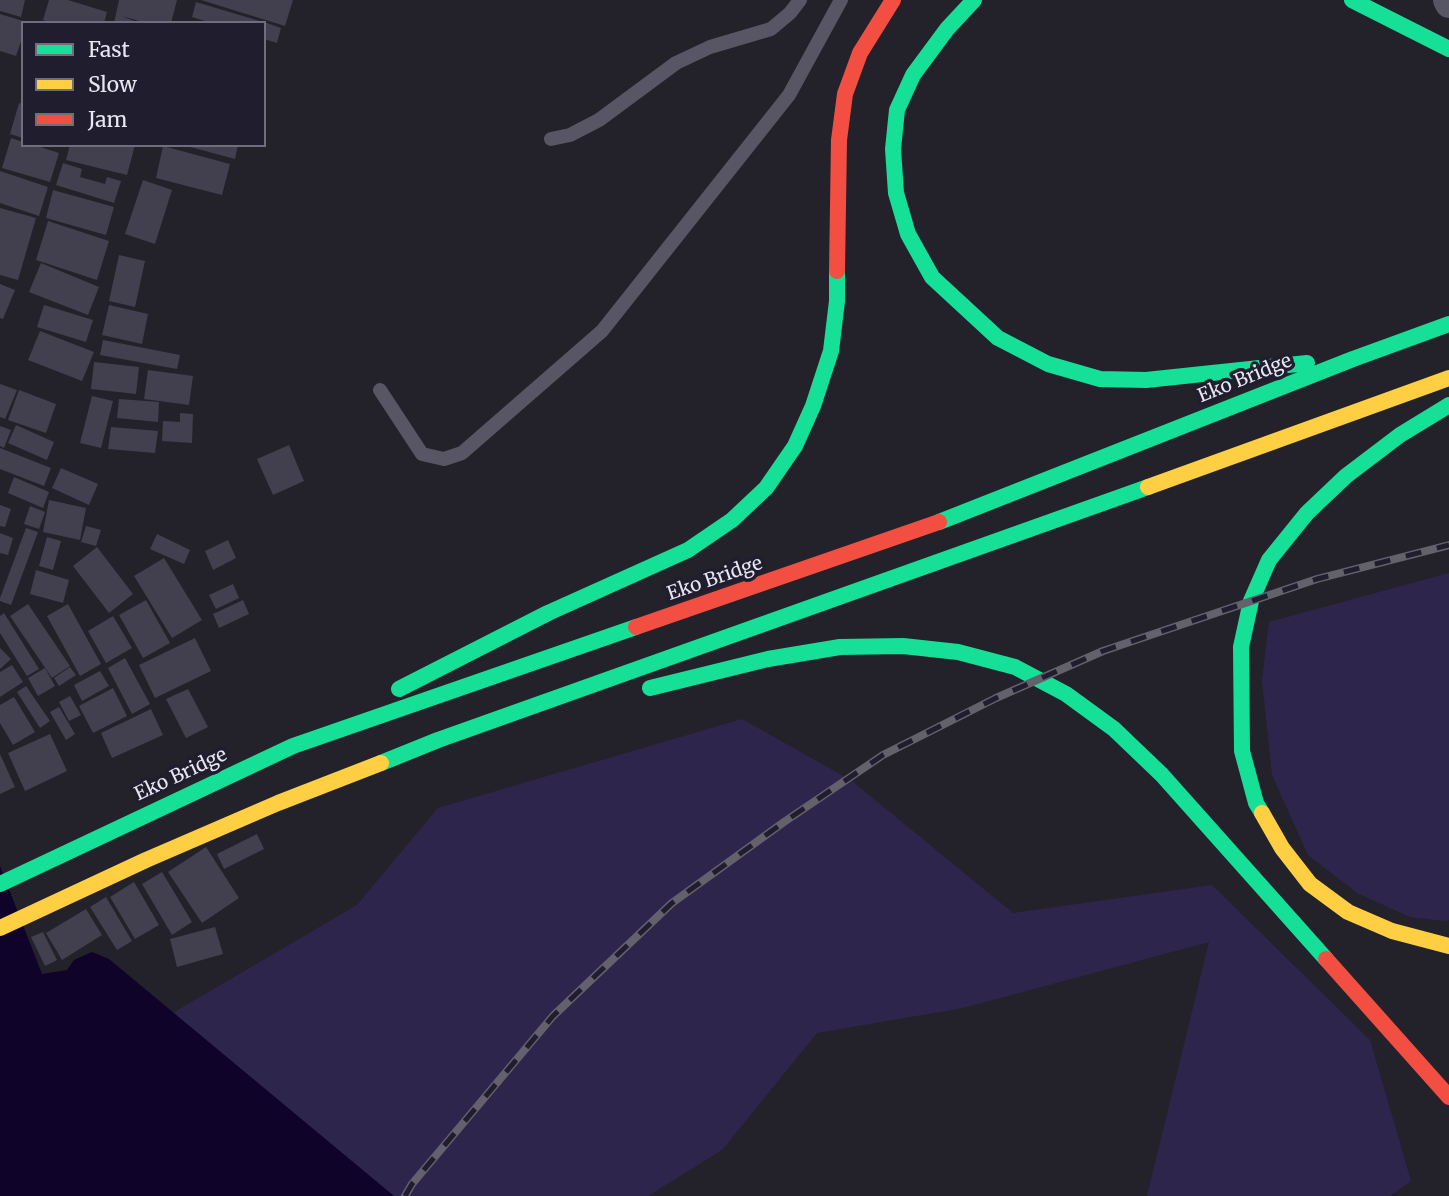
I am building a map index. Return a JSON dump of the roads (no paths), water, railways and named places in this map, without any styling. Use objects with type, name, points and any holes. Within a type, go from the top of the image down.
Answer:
[{"type":"highway","points":[[293,746],[548,613],[688,550],[732,520],[766,488],[795,446],[813,406],[831,351],[837,301],[839,140],[845,94],[860,53],[893,0]]},
{"type":"highway","points":[[974,0],[947,29],[913,75],[897,110],[893,149],[896,192],[908,234],[932,277],[998,338],[1048,364],[1100,379],[1146,380],[1353,359]]},
{"type":"highway","points":[[1352,0],[1449,49]]},
{"type":"highway","name":"Eko Bridge","points":[[0,884],[293,746],[957,516],[1353,359],[1449,324]]},
{"type":"highway","points":[[0,929],[146,860],[278,803],[438,740],[1449,378]]},
{"type":"highway","points":[[1448,946],[1392,931],[1348,912],[1310,884],[1282,848],[1256,803],[1242,751],[1240,698],[1241,647],[1251,601],[1269,560],[1307,513],[1346,476],[1401,435],[1449,405]]},
{"type":"highway","points":[[629,693],[768,659],[840,647],[903,646],[958,652],[1015,667],[1066,694],[1114,729],[1163,775],[1449,1097]]},
{"type":"highway","points":[[438,740],[592,702]]},
{"type":"lane","points":[[551,139],[570,135],[599,120],[676,63],[710,47],[771,29],[790,13],[800,0]]},
{"type":"lane","points":[[380,390],[422,454],[444,459],[462,453],[602,331],[789,95],[841,0]]},
{"type":"railway","points":[[405,1196],[412,1184],[553,1016],[672,903],[883,755],[996,698],[1103,651],[1317,579],[1449,545]]}]
